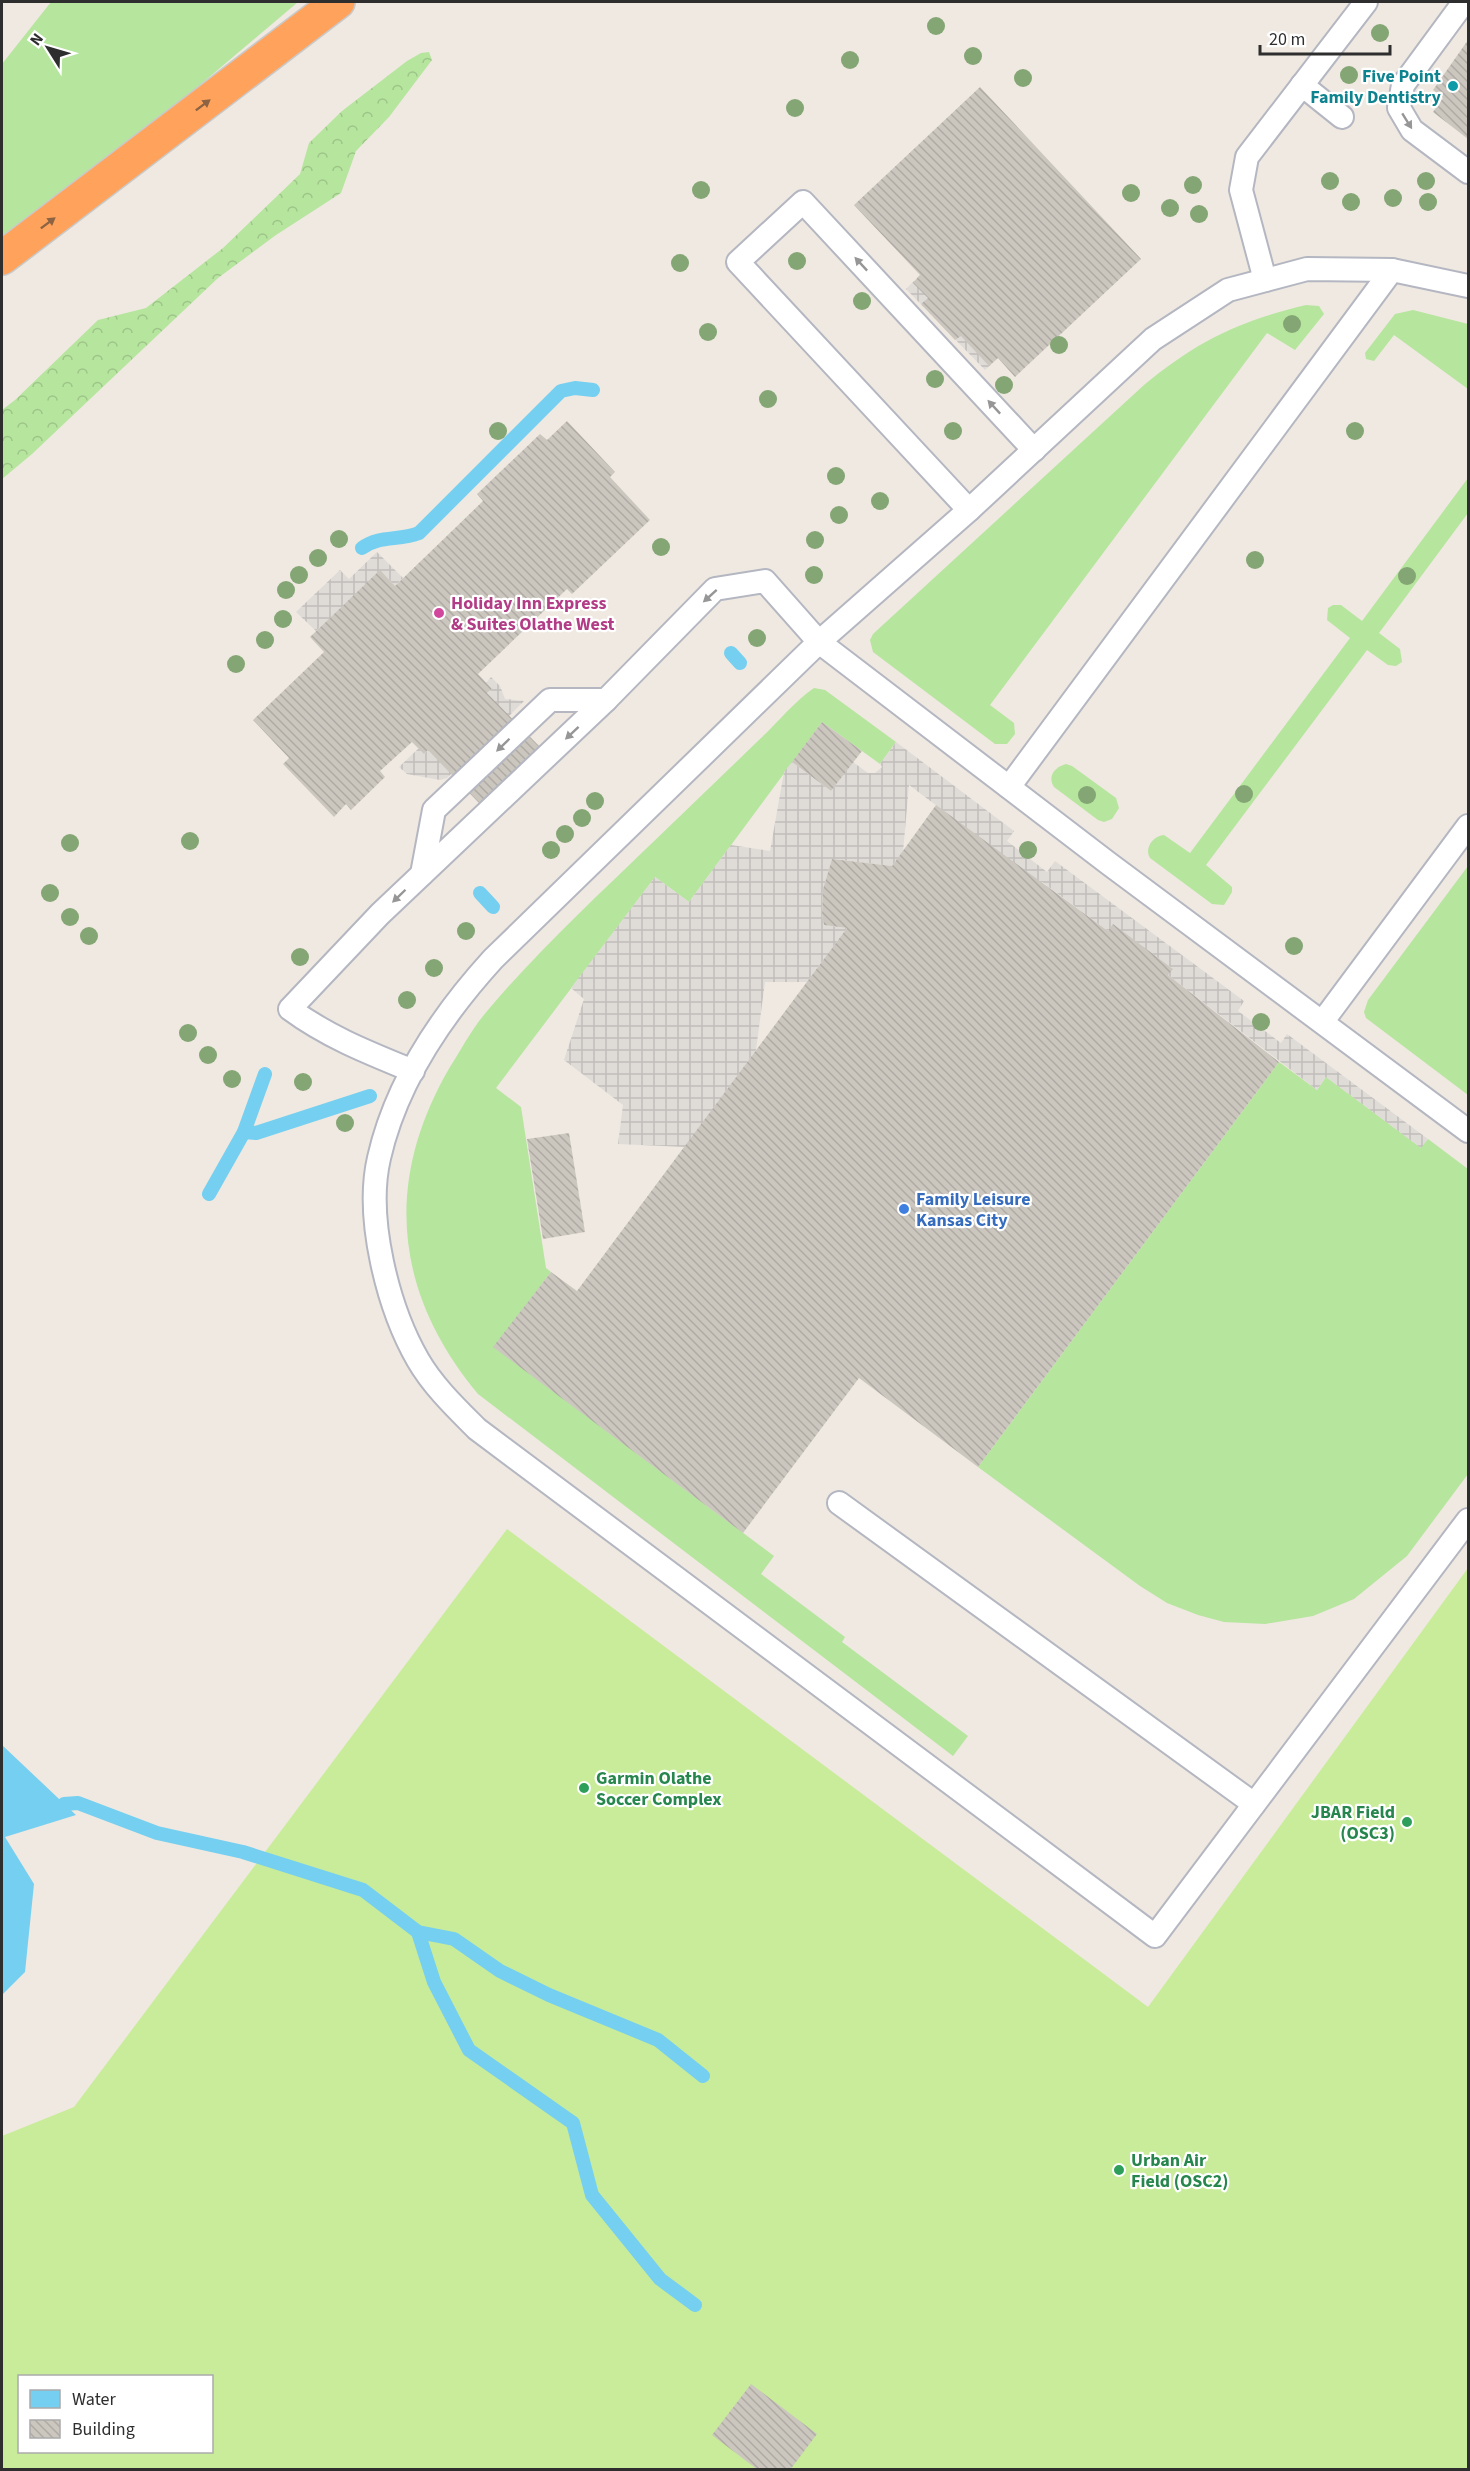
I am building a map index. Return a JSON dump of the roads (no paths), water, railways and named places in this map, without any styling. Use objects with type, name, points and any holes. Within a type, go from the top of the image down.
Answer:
[{"type":"highway","points":[[2,258],[338,2]]},
{"type":"lane","points":[[1265,280],[1241,190],[1247,157],[1366,2]]},
{"type":"lane","points":[[1464,2],[1403,85],[1399,108],[1412,130],[1468,172]]},
{"type":"lane","points":[[1302,85],[1342,117]]},
{"type":"lane","points":[[969,510],[738,262],[803,202],[1034,450]]},
{"type":"lane","points":[[1468,286],[1392,270],[1307,269],[1228,290],[1153,339],[969,510],[819,642],[493,959],[458,998],[413,1071],[397,1105],[379,1159],[376,1216],[384,1272],[398,1316],[418,1361],[447,1399],[477,1429],[1155,1936],[1468,1520]]},
{"type":"lane","points":[[1009,787],[1392,270]]},
{"type":"lane","points":[[413,1071],[344,1043],[312,1025],[290,1009],[423,874],[606,700],[715,589],[765,581],[819,642],[1468,1131]]},
{"type":"lane","points":[[423,874],[434,810],[550,700],[606,700]]},
{"type":"lane","points":[[1323,1022],[1468,826]]},
{"type":"lane","points":[[839,1503],[1254,1804]]},
{"type":"water","points":[[2,1745],[76,1815],[5,1837],[34,1884],[25,1972],[2,1995]]},
{"type":"waterway","points":[[362,548],[375,541],[419,533],[561,391],[575,388],[593,390]]},
{"type":"waterway","points":[[731,653],[740,663]]},
{"type":"waterway","points":[[480,893],[493,907]]},
{"type":"waterway","points":[[209,1194],[244,1132],[265,1074]]},
{"type":"waterway","points":[[244,1132],[256,1133],[370,1096]]},
{"type":"waterway","points":[[64,1804],[78,1803],[157,1833],[243,1852],[363,1890],[418,1932],[454,1939],[500,1971],[549,1995],[658,2040],[703,2076]]},
{"type":"waterway","points":[[418,1932],[434,1982],[469,2050],[573,2123],[592,2195],[660,2279],[695,2305]]},
{"type":"place","name":"Five Point Family Dentistry","points":[[1453,86]]},
{"type":"place","name":"Holiday Inn Express & Suites Olathe West","points":[[439,613]]},
{"type":"place","name":"Family Leisure Kansas City","points":[[904,1209]]},
{"type":"place","name":"Garmin Olathe Soccer Complex","points":[[584,1788]]},
{"type":"place","name":"JBAR Field (OSC3)","points":[[1407,1822]]},
{"type":"place","name":"Urban Air Field (OSC2)","points":[[1119,2170]]}]
